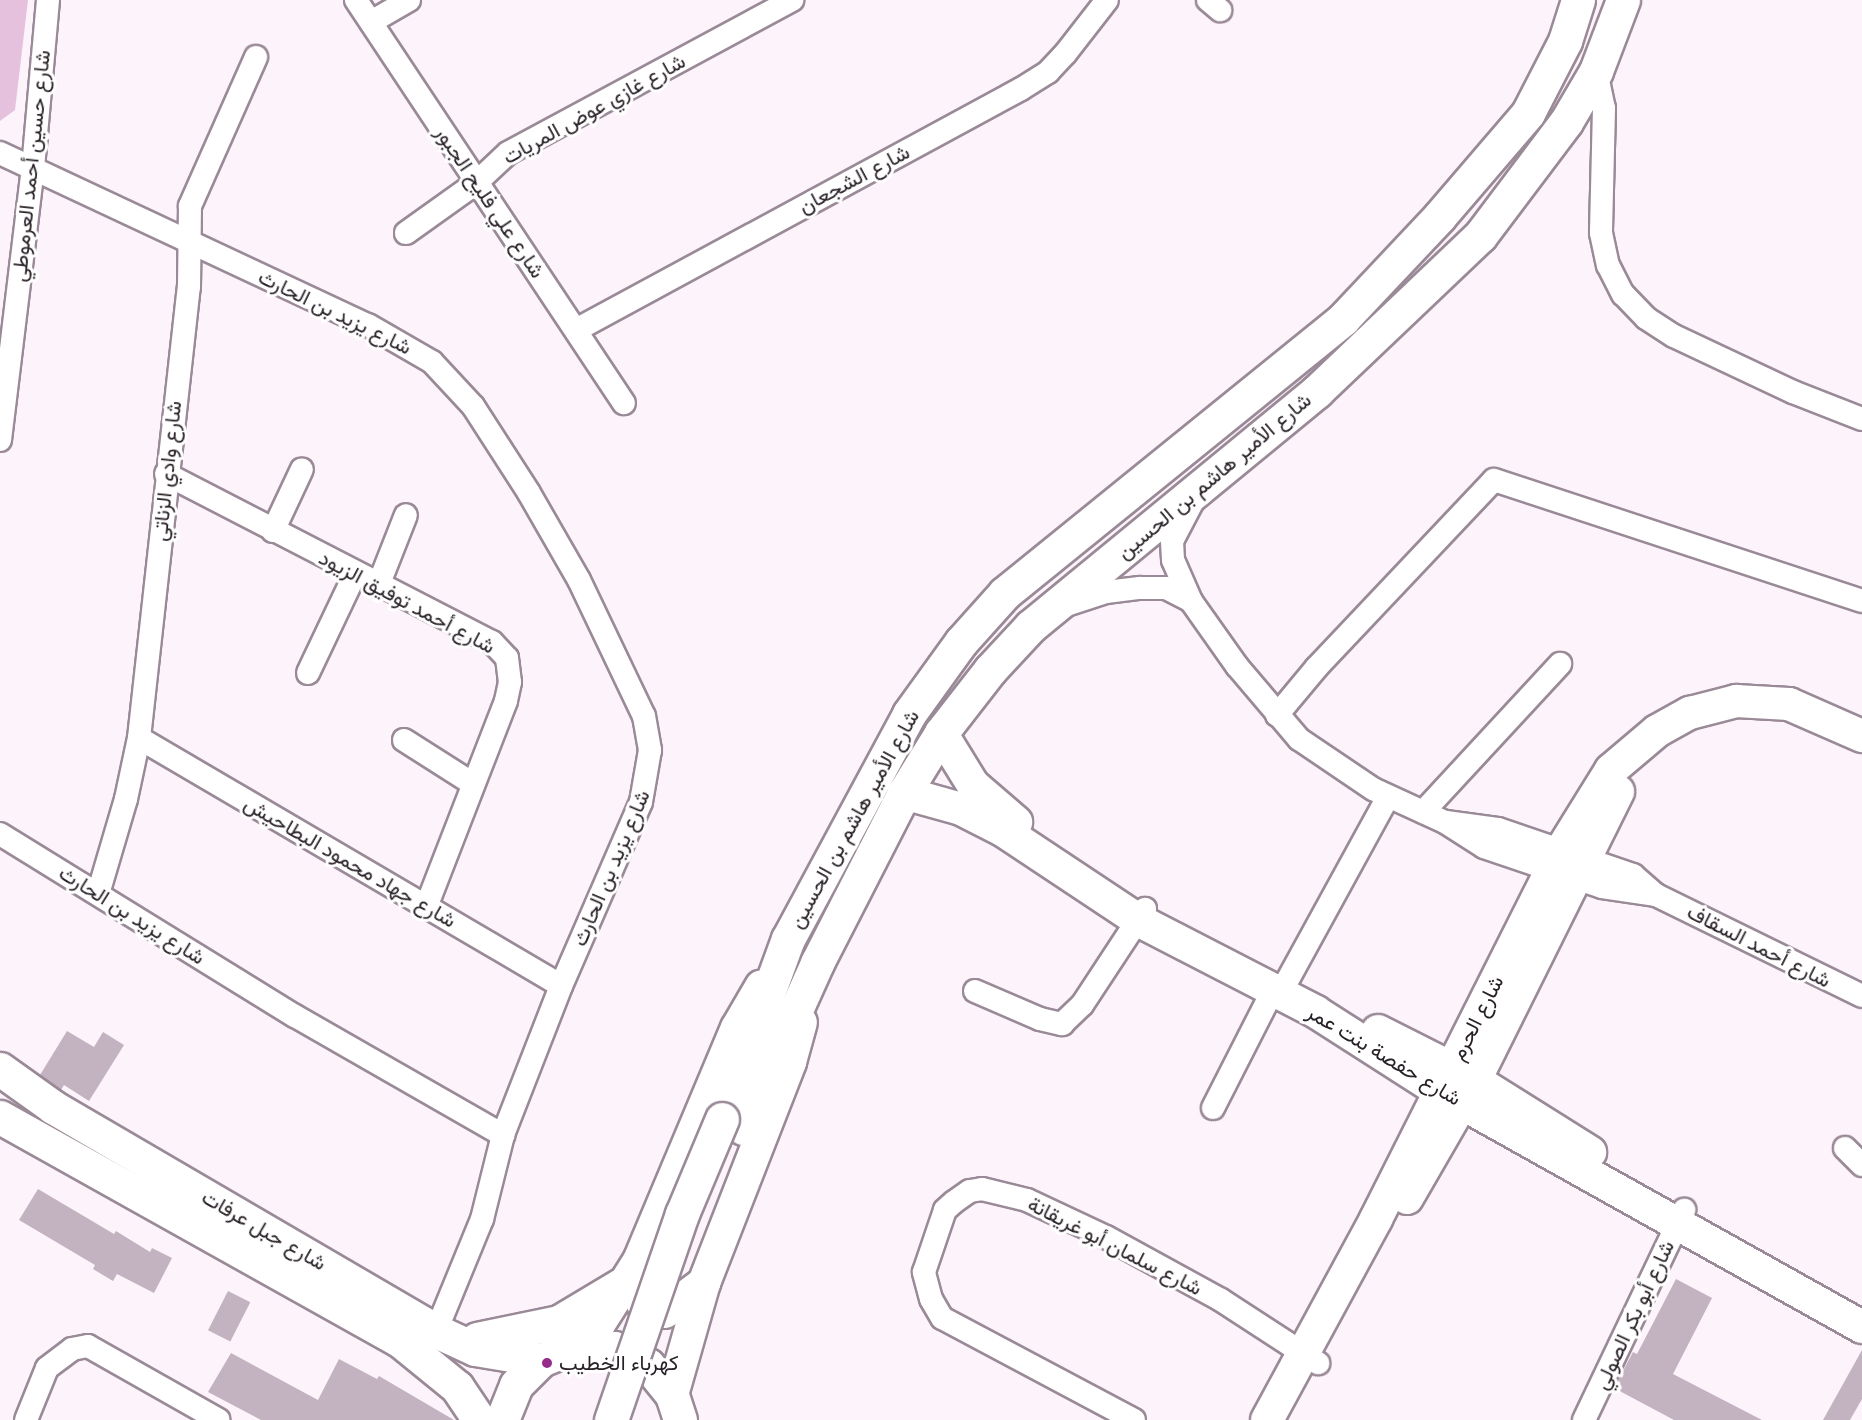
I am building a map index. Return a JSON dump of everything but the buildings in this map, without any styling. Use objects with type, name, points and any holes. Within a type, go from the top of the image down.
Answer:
[{"type":"main road","name":"شارع الأمير هاشم بن الحسين","points":[[633,1420],[733,1123],[788,939],[909,714],[961,642],[1005,593],[1351,310],[1439,217],[1528,113],[1565,41],[1578,0]]},
{"type":"main road","name":"شارع الأمير هاشم بن الحسين","points":[[611,1420],[682,1214],[733,1123],[904,793],[942,733],[990,670],[1052,610],[1317,391],[1480,236],[1566,122],[1596,70],[1623,0]]},
{"type":"main road","name":"شارع جبل عرفات","points":[[0,1069],[52,1107],[458,1340],[541,1360]]},
{"type":"main road","name":"شارع جبل عرفات","points":[[7,1126],[398,1339],[457,1387],[479,1420]]},
{"type":"main road","points":[[457,1387],[472,1372],[458,1340],[527,1332],[559,1322],[631,1272]]},
{"type":"main road","points":[[502,1420],[516,1385],[541,1360],[576,1346],[614,1348],[648,1365],[676,1408]]},
{"type":"street","name":"شارع حسين أحمد العرموطي","points":[[0,440],[33,168],[48,0]]},
{"type":"street","name":"شارع علي فليح الجبور","points":[[356,0],[624,403]]},
{"type":"street","points":[[371,22],[409,0]]},
{"type":"street","name":"شارع غازي عوض المريات","points":[[406,233],[476,183],[508,153],[792,0]]},
{"type":"street","name":"شارع الشجعان","points":[[576,330],[1021,89],[1048,72],[1107,0]]},
{"type":"street","name":"شارع وادي الزناتي","points":[[98,894],[126,799],[139,738],[166,474],[189,288],[188,223],[198,182],[256,57]]},
{"type":"street","points":[[1596,70],[1604,108],[1601,233],[1608,265],[1623,294],[1646,318],[1674,336],[1793,392],[1862,419]]},
{"type":"street","name":"شارع يزيد بن الحارث","points":[[0,153],[407,345],[454,382],[495,437],[530,494],[629,678],[646,728],[650,750],[648,777],[561,986],[503,1135],[305,1022],[0,834]]},
{"type":"street","points":[[273,531],[302,469]]},
{"type":"street","name":"شارع أحمد توفيق الزيود","points":[[166,474],[378,586],[492,642],[507,658],[510,682],[506,701],[426,907]]},
{"type":"street","points":[[1277,715],[1317,667],[1494,480],[1862,601]]},
{"type":"street","points":[[1191,601],[1173,560],[1172,541],[1202,487]]},
{"type":"street","points":[[378,586],[406,515]]},
{"type":"street","points":[[308,673],[355,574]]},
{"type":"street","points":[[1052,610],[1106,592],[1140,588],[1166,588],[1191,601]]},
{"type":"street","name":"شارع أحمد السقاف","points":[[1191,601],[1277,715],[1322,758],[1388,797],[1445,822],[1498,829],[1628,893],[1656,895],[1862,996]]},
{"type":"street","points":[[1423,812],[1560,664]]},
{"type":"street","name":"شارع الحرم","points":[[1267,1420],[1310,1358],[1457,1085],[1568,864],[1603,781],[1631,752],[1657,731],[1690,713],[1750,699],[1788,704],[1862,736]]},
{"type":"street","name":"شارع حفصة بنت عمر","points":[[942,733],[973,785],[989,802],[1141,915]]},
{"type":"street","name":"شارع جهاد محمود البطاحيش","points":[[139,738],[561,986]]},
{"type":"street","points":[[404,740],[473,784]]},
{"type":"street","name":"شارع حفصة بنت عمر","points":[[904,793],[961,809],[1004,831],[1141,915],[1457,1085],[1862,1327]]},
{"type":"street","points":[[1213,1108],[1388,797]]},
{"type":"street","points":[[975,992],[1040,1019],[1062,1024],[1082,1005],[1141,915]]},
{"type":"street","name":"شارع الأمير هاشم بن الحسين","points":[[576,1346],[599,1324],[631,1272],[737,1028],[788,939]]},
{"type":"street","name":"شارع الأمير هاشم بن الحسين","points":[[676,1408],[704,1283],[790,1062],[817,963]]},
{"type":"street","points":[[458,1340],[482,1218],[503,1135]]},
{"type":"street","points":[[1845,1148],[1862,1165]]},
{"type":"street","name":"شارع سلمان أبو غريقانة","points":[[1134,1420],[942,1318],[931,1299],[924,1272],[945,1210],[954,1202],[970,1191],[982,1189],[1027,1200],[1106,1237],[1221,1300],[1310,1358]]},
{"type":"street","name":"شارع حفصة بنت عمر","points":[[1680,1217],[1862,1306]]},
{"type":"street","name":"شارع أبو بكر الصولي","points":[[1589,1418],[1680,1217]]},
{"type":"street","points":[[631,1272],[639,1299],[645,1308],[655,1313],[674,1308],[704,1283]]},
{"type":"street","points":[[26,1420],[47,1368],[72,1349],[88,1346],[219,1420]]},
{"type":"street","name":"شارع الحرم","points":[[1289,1420],[1310,1358]]},
{"type":"shaded area","points":[[0,0],[28,0],[15,110],[0,121]]},
{"type":"place","name":"كهرباء الخطيب","points":[[547,1363]]}]
